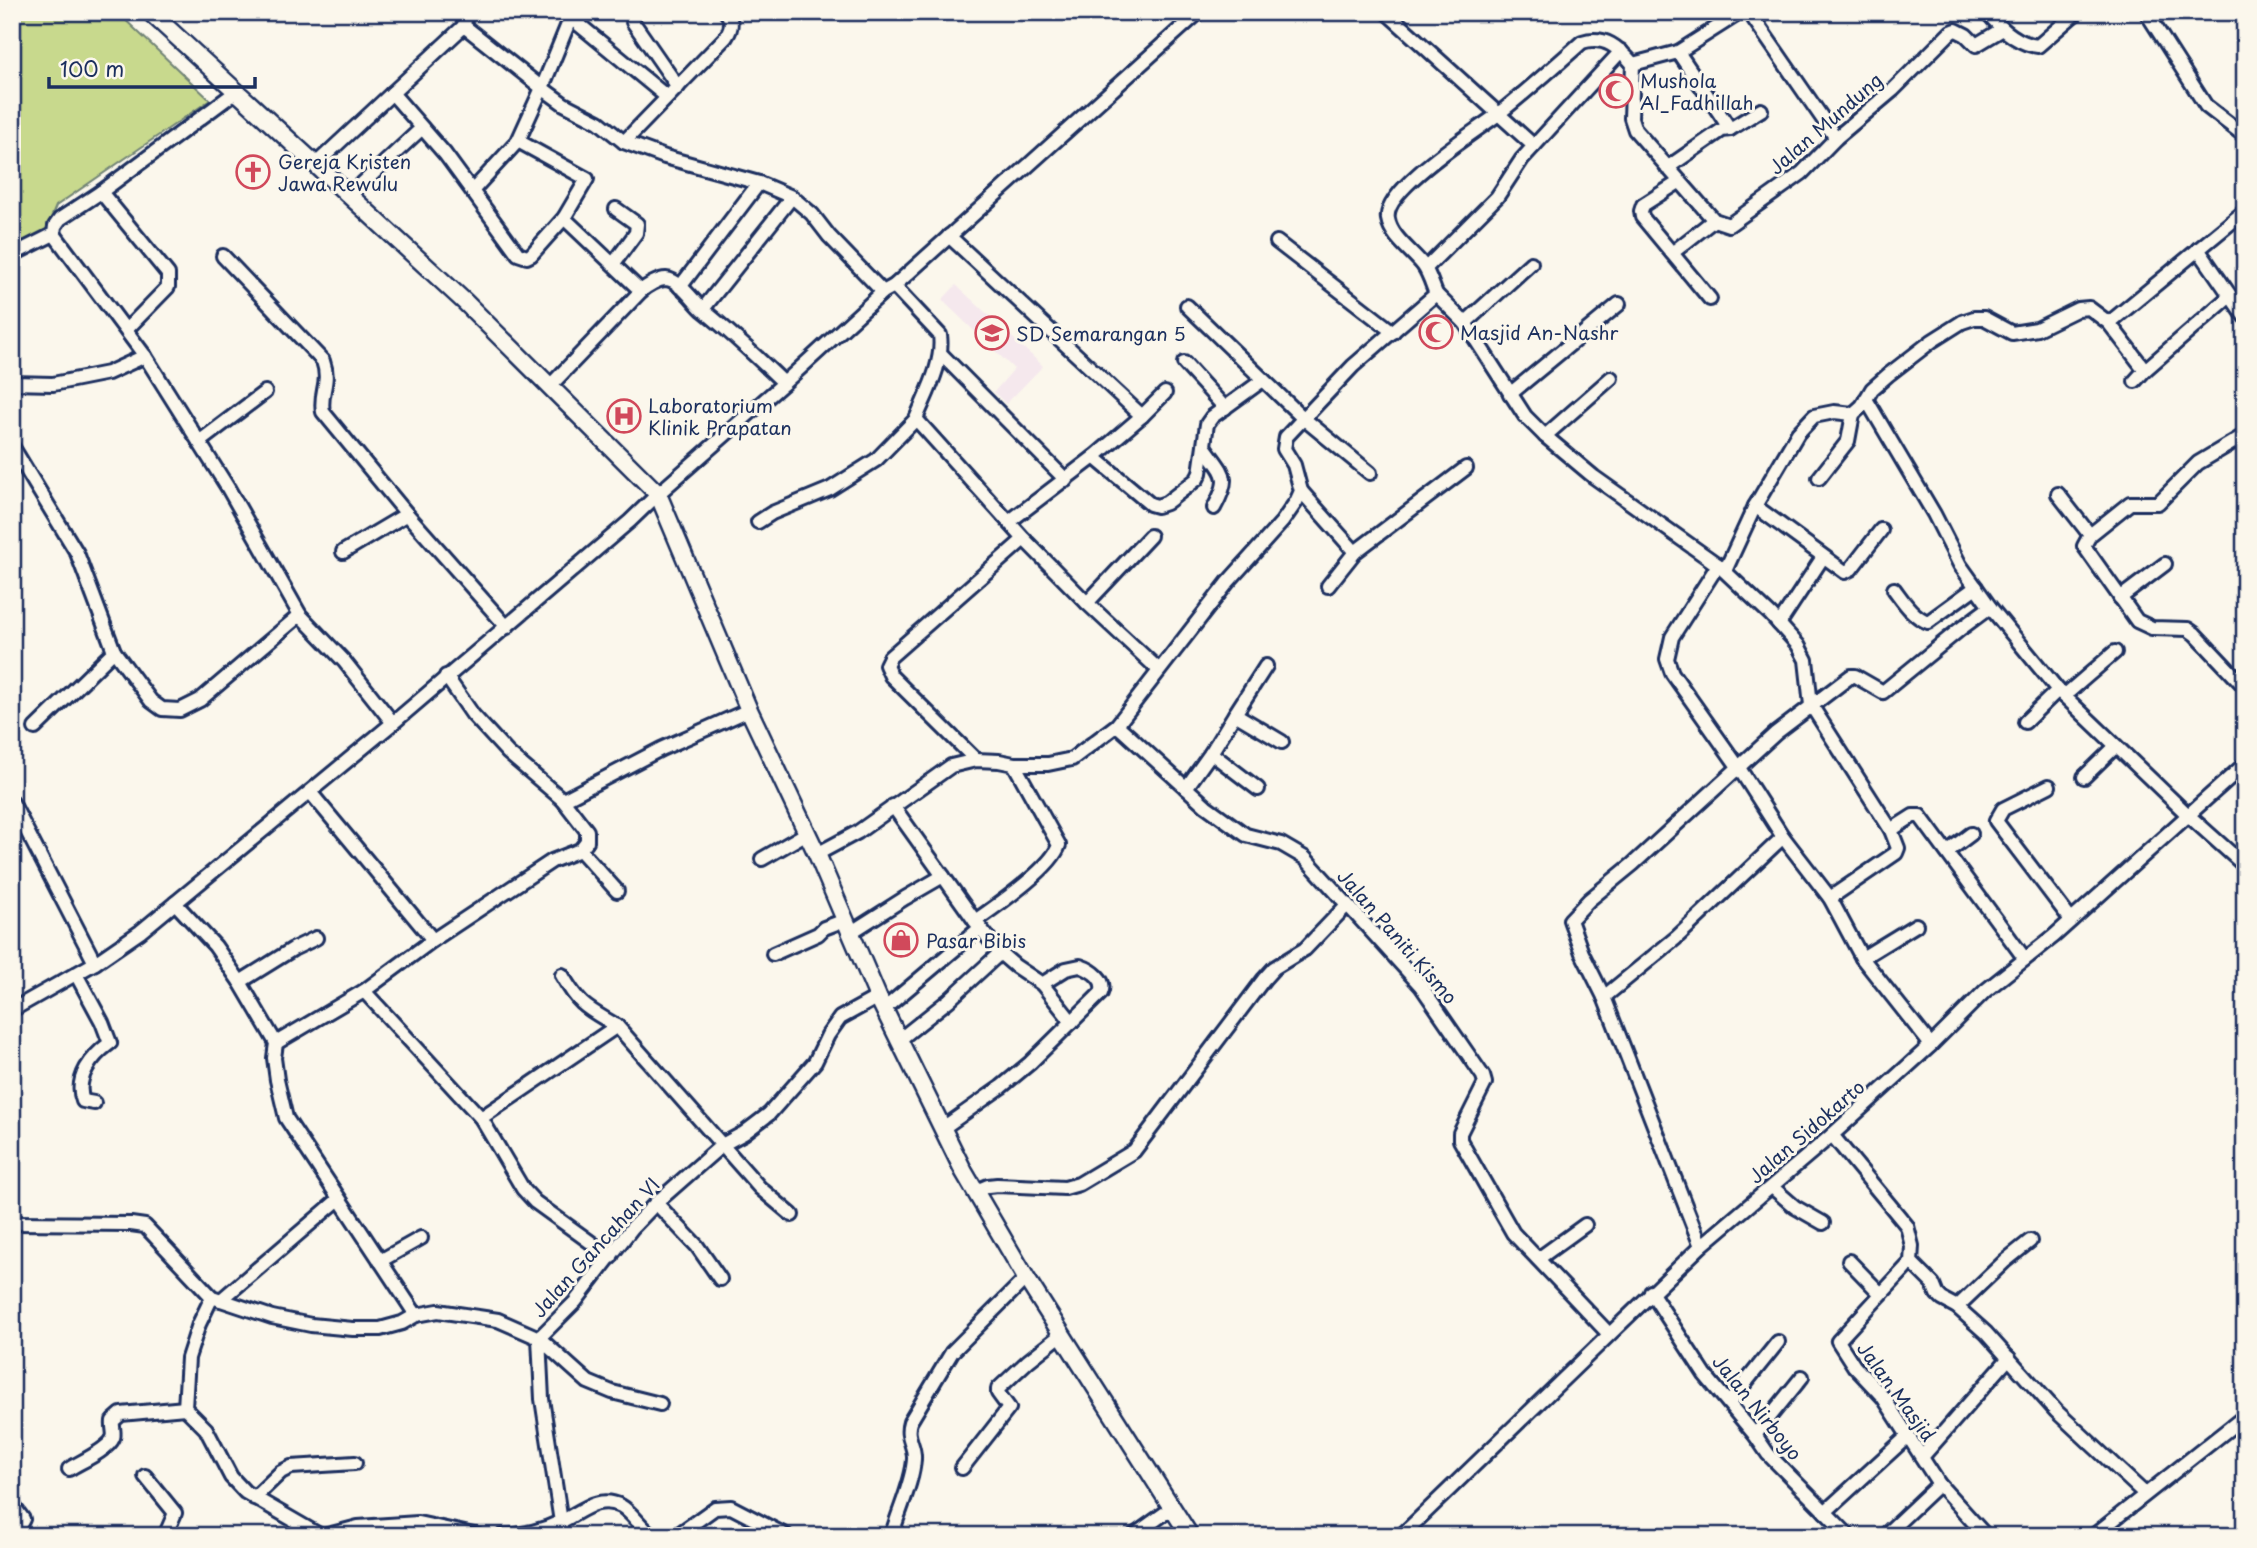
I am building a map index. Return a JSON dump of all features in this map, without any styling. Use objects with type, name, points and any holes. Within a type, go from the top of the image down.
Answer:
[{"type":"main road","points":[[150,12],[465,302],[658,494],[750,710],[817,854],[881,1003],[943,1128],[1026,1278],[1190,1536]]},
{"type":"street","points":[[624,142],[726,37],[731,29],[730,18],[726,12]]},
{"type":"street","points":[[12,1010],[76,974],[140,932],[393,723],[630,521],[1199,12]]},
{"type":"street","points":[[1387,12],[1534,146]]},
{"type":"street","points":[[1633,64],[1678,52],[1741,12]]},
{"type":"street","points":[[1749,12],[1836,138]]},
{"type":"street","points":[[1987,12],[2001,30],[2028,45],[2038,46],[2077,12]]},
{"type":"street","points":[[2146,12],[2206,106],[2242,130]]},
{"type":"street","points":[[473,190],[518,141],[572,15],[667,97]]},
{"type":"street","points":[[316,164],[392,93],[465,19],[542,88],[564,104],[599,122],[624,142],[665,157],[759,183],[792,197],[812,214],[829,236],[940,335],[940,353],[936,371],[916,419],[876,460],[830,489],[772,513],[758,522]]},
{"type":"street","points":[[633,22],[678,86]]},
{"type":"street","name":"Jalan Mundung","points":[[1714,220],[1729,225],[1802,173],[1836,138],[1893,90],[1951,32],[1956,30],[1966,34],[1976,45],[2001,30]]},
{"type":"street","points":[[1672,253],[1714,220],[1635,131],[1632,124],[1633,64],[1621,51],[1601,40],[1582,42],[1497,115],[1418,174],[1389,206],[1387,218],[1426,268],[1436,294],[1465,323],[1525,416],[1594,477],[1722,568],[1779,624],[1803,652],[1811,705],[1897,841],[1896,853],[1830,898]]},
{"type":"street","points":[[1426,268],[1497,197],[1518,164],[1621,51]]},
{"type":"street","points":[[1678,52],[1730,129]]},
{"type":"street","points":[[12,255],[54,234],[60,219],[101,192],[237,91]]},
{"type":"street","points":[[392,93],[473,190],[518,254],[523,257],[531,255],[564,218],[587,179],[518,141]]},
{"type":"street","points":[[1667,168],[1722,130],[1730,129],[1761,110]]},
{"type":"street","points":[[349,195],[422,128]]},
{"type":"street","points":[[1679,182],[1643,205],[1642,217],[1710,299]]},
{"type":"street","points":[[680,287],[759,183]]},
{"type":"street","points":[[101,192],[168,274],[170,280],[168,287],[127,329]]},
{"type":"street","points":[[703,309],[792,197]]},
{"type":"street","points":[[614,263],[637,229],[637,224],[616,209]]},
{"type":"street","points":[[2109,323],[2245,211]]},
{"type":"street","points":[[564,218],[642,291]]},
{"type":"street","points":[[54,234],[145,356],[199,442],[300,615],[344,660],[393,723]]},
{"type":"street","points":[[948,236],[1142,416]]},
{"type":"street","points":[[1277,242],[1393,332]]},
{"type":"street","points":[[2199,249],[2245,317]]},
{"type":"street","points":[[223,257],[323,361],[328,374],[321,406],[323,412],[407,514],[507,627]]},
{"type":"street","points":[[1465,323],[1531,263]]},
{"type":"street","points":[[550,386],[642,291],[669,279],[723,324],[784,383]]},
{"type":"street","points":[[1355,552],[1301,491],[1294,465],[1284,449],[1284,442],[1353,366],[1436,294]]},
{"type":"street","points":[[2135,382],[2145,370],[2230,296]]},
{"type":"street","points":[[1510,394],[1619,304]]},
{"type":"street","points":[[1187,306],[1303,418],[1370,473]]},
{"type":"street","points":[[1819,478],[1848,441],[1853,414],[1872,389],[1932,341],[1962,322],[1984,318],[2012,332],[2037,329],[2078,309],[2089,308],[2109,323],[2145,370]]},
{"type":"street","points":[[940,353],[1066,480]]},
{"type":"street","points":[[12,383],[53,384],[94,376],[108,373],[145,356]]},
{"type":"street","points":[[1184,363],[1224,408]]},
{"type":"street","points":[[1545,436],[1611,378]]},
{"type":"street","points":[[1094,457],[1150,504],[1157,506],[1166,503],[1200,473],[1208,424],[1224,408],[1263,380]]},
{"type":"street","points":[[199,442],[265,392]]},
{"type":"street","points":[[1010,521],[1094,457],[1165,393]]},
{"type":"street","points":[[1866,399],[1934,514],[1960,565],[1990,607],[2061,693],[2245,866]]},
{"type":"street","points":[[1853,414],[1834,411],[1814,415],[1798,433],[1722,568],[1672,637],[1667,659],[1672,673],[1739,768],[1783,837],[1830,898],[1862,958],[1931,1045]]},
{"type":"street","points":[[916,419],[1024,539],[1159,670]]},
{"type":"street","points":[[2245,435],[2198,463],[2158,503],[2130,503],[2084,544],[2084,549],[2137,621],[2144,625],[2188,629],[2245,687]]},
{"type":"street","points":[[12,446],[76,553],[114,651],[151,701],[162,709],[180,710],[200,701],[300,615]]},
{"type":"street","points":[[1204,446],[1223,472],[1225,482],[1214,508]]},
{"type":"street","points":[[1328,586],[1355,552],[1466,468]]},
{"type":"street","points":[[817,854],[858,832],[951,766],[976,760],[1048,764],[1072,759],[1117,725],[1228,582],[1282,522],[1301,491]]},
{"type":"street","points":[[2058,494],[2090,536]]},
{"type":"street","points":[[1755,506],[1845,572],[1851,569],[1881,530]]},
{"type":"street","points":[[343,552],[407,514]]},
{"type":"street","points":[[1087,603],[1150,536]]},
{"type":"street","points":[[976,760],[891,676],[886,665],[890,657],[1024,539]]},
{"type":"street","points":[[1779,624],[1823,557]]},
{"type":"street","points":[[2120,598],[2165,564]]},
{"type":"street","points":[[1894,589],[1908,608],[1921,620],[1928,622],[1976,587]]},
{"type":"street","points":[[1701,1246],[1604,997],[1582,953],[1570,920],[1776,733],[1811,705],[1851,676],[1883,692],[1990,607]]},
{"type":"street","points":[[36,728],[114,651]]},
{"type":"street","points":[[2025,722],[2115,652]]},
{"type":"street","points":[[1186,788],[1266,666]]},
{"type":"street","points":[[276,1044],[363,991],[433,940],[552,861],[580,850],[587,841],[587,831],[563,800],[508,753],[473,715],[446,676]]},
{"type":"street","points":[[563,800],[662,749],[750,710]]},
{"type":"street","points":[[1235,714],[1282,742]]},
{"type":"street","name":"Jalan Paniti Kismo","points":[[1117,725],[1206,806],[1246,835],[1280,844],[1305,858],[1421,986],[1480,1070],[1485,1083],[1460,1133],[1460,1140],[1514,1233],[1609,1334]]},
{"type":"street","points":[[2084,777],[2116,746]]},
{"type":"street","points":[[1211,753],[1258,789]]},
{"type":"street","name":"Jalan Gancahan VI","points":[[12,1223],[145,1226],[216,1298],[272,1317],[311,1325],[353,1329],[391,1327],[416,1315],[438,1311],[498,1321],[539,1338],[575,1302],[632,1228],[656,1203],[722,1145],[769,1114],[815,1062],[840,1018],[881,1003],[1052,859],[1059,845],[1014,764]]},
{"type":"street","name":"Jalan Sidokarto","points":[[1401,1536],[1701,1246],[1832,1135],[1931,1045],[1985,991],[2071,920],[2245,764]]},
{"type":"street","points":[[2049,786],[2003,808],[1996,821],[2071,920]]},
{"type":"street","points":[[310,792],[433,940]]},
{"type":"street","points":[[12,802],[94,963]]},
{"type":"street","points":[[893,806],[1000,953],[1042,984],[1072,1022]]},
{"type":"street","points":[[1891,830],[1918,815],[1922,818],[2025,959]]},
{"type":"street","points":[[762,859],[807,833]]},
{"type":"street","points":[[1947,852],[1971,834]]},
{"type":"street","points":[[1604,997],[1676,938],[1783,837]]},
{"type":"street","points":[[580,850],[617,891]]},
{"type":"street","points":[[773,954],[818,934],[824,928],[848,926],[943,876]]},
{"type":"street","points":[[175,903],[215,946],[240,982],[276,1044],[274,1058],[286,1118],[416,1315]]},
{"type":"street","points":[[976,1191],[997,1185],[1065,1188],[1079,1184],[1134,1151],[1264,979],[1275,968],[1305,949],[1347,905]]},
{"type":"street","points":[[1862,958],[1916,925]]},
{"type":"street","points":[[240,982],[316,938]]},
{"type":"street","points":[[899,1040],[949,1000],[1000,953]]},
{"type":"street","points":[[943,1128],[1030,1063],[1101,993],[1104,986],[1102,981],[1080,965],[1066,969],[1042,984]]},
{"type":"street","points":[[76,974],[102,1022],[110,1043],[88,1065],[81,1084],[83,1101],[94,1103]]},
{"type":"street","points":[[562,975],[575,997],[597,1016],[617,1026],[760,1188],[792,1215]]},
{"type":"street","points":[[363,991],[481,1118],[523,1189],[535,1202],[611,1257]]},
{"type":"street","points":[[481,1118],[617,1026]]},
{"type":"street","points":[[1832,1135],[1908,1226],[1912,1246],[1911,1262],[1933,1284],[1937,1294],[1957,1307],[1986,1333],[2056,1410],[2145,1494]]},
{"type":"street","points":[[1772,1187],[1796,1207],[1824,1223]]},
{"type":"street","points":[[340,1199],[216,1298],[199,1324],[188,1357],[185,1408],[206,1429],[231,1478],[254,1498],[323,1536],[358,1527],[386,1530],[418,1523],[479,1536]]},
{"type":"street","points":[[656,1203],[697,1246],[720,1279]]},
{"type":"street","points":[[1538,1259],[1586,1225]]},
{"type":"street","points":[[380,1261],[421,1238]]},
{"type":"street","points":[[1957,1307],[2030,1241]]},
{"type":"street","points":[[1849,1261],[1881,1294]]},
{"type":"street","name":"Jalan Masjid","points":[[1911,1262],[1838,1341],[1854,1366],[1883,1397],[1939,1484],[1986,1536]]},
{"type":"street","points":[[896,1533],[914,1464],[914,1449],[907,1431],[910,1422],[952,1352],[1026,1278]]},
{"type":"street","name":"Jalan Nirboyo","points":[[1651,1292],[1705,1376],[1768,1454],[1849,1536]]},
{"type":"street","points":[[962,1468],[1009,1408],[998,1389],[1062,1334]]},
{"type":"street","points":[[539,1338],[542,1399],[561,1536]]},
{"type":"street","points":[[539,1338],[588,1382],[612,1392],[660,1404]]},
{"type":"street","points":[[1729,1403],[1778,1342]]},
{"type":"street","points":[[1922,1457],[2009,1358]]},
{"type":"street","points":[[1755,1435],[1802,1377]]},
{"type":"street","points":[[69,1469],[112,1440],[113,1421],[121,1414],[185,1408]]},
{"type":"street","points":[[2093,1536],[2245,1416]]},
{"type":"street","points":[[1825,1512],[1908,1436]]},
{"type":"street","points":[[254,1498],[281,1472],[291,1467],[355,1463]]},
{"type":"street","points":[[145,1476],[175,1513],[165,1536]]},
{"type":"street","points":[[1884,1536],[1939,1484]]},
{"type":"street","points":[[502,1536],[524,1535],[561,1522],[589,1506],[611,1502],[624,1507],[653,1536]]},
{"type":"street","points":[[12,1504],[23,1519],[14,1536]]},
{"type":"street","points":[[676,1536],[715,1508],[732,1507],[787,1536]]},
{"type":"street","points":[[1133,1536],[1172,1508]]},
{"type":"shaded area","name":"SD Semarangan 5","points":[[956,285],[1043,366],[1006,404],[994,392],[1014,369],[942,300]]},
{"type":"green space","points":[[12,12],[117,12],[210,100],[56,206],[43,237],[12,254]]},
{"type":"place","name":"Mushola Al_Fadhillah","points":[[1616,91]]},
{"type":"place","name":"Gereja Kristen Jawa Rewulu","points":[[253,172]]},
{"type":"place","name":"Masjid An-Nashr","points":[[1436,332]]},
{"type":"place","name":"SD Semarangan 5","points":[[992,333]]},
{"type":"place","name":"Laboratorium Klinik Prapatan","points":[[624,416]]},
{"type":"place","name":"Pasar Bibis","points":[[901,940]]}]
